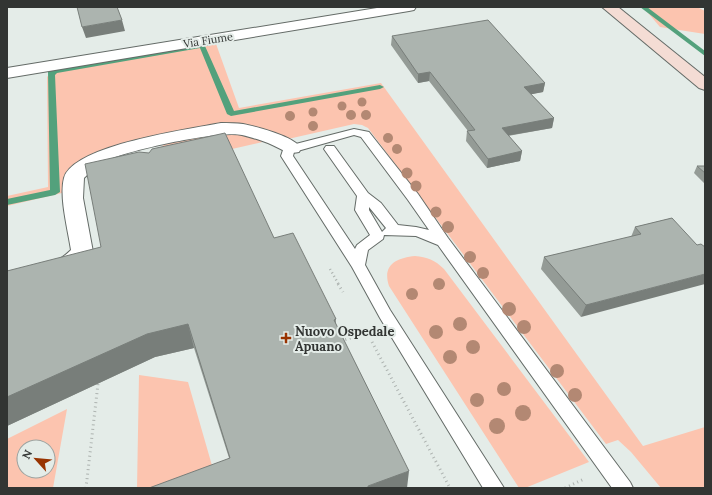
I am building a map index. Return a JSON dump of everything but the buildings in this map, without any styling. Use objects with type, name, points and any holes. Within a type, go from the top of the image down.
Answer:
[{"type":"main road","points":[[609,7],[705,86]]},
{"type":"street","name":"Via Fiume","points":[[7,73],[378,9],[409,7]]},
{"type":"street","points":[[7,285],[58,272],[69,265],[82,252],[74,198],[74,177],[87,164],[102,156],[145,151],[221,128],[242,129],[274,139],[292,148]]},
{"type":"lane","points":[[494,488],[385,314],[358,265],[287,156],[288,150],[354,132],[363,133],[413,197],[442,241],[623,488]]},
{"type":"lane","points":[[330,149],[363,196],[376,206],[393,228],[398,231]]},
{"type":"lane","points":[[363,196],[362,210],[378,236]]},
{"type":"lane","points":[[358,265],[362,248],[378,236],[398,231],[412,230],[442,241]]},
{"type":"path","points":[[337,342],[367,334],[450,488]]},
{"type":"path","points":[[86,488],[98,384]]},
{"type":"shaded area","points":[[643,7],[697,7],[705,11],[705,34],[660,27]]},
{"type":"shaded area","points":[[215,41],[239,108],[381,83],[643,446],[705,427],[705,488],[661,488],[631,452],[618,440],[606,444],[368,128],[362,125],[354,124],[288,139],[250,125],[239,124],[115,147],[96,153],[78,164],[62,193],[7,206],[7,196],[48,187],[47,77],[55,68]]},
{"type":"shaded area","points":[[213,133],[242,135],[267,141],[158,166],[156,151],[166,143]]},
{"type":"shaded area","points":[[415,256],[431,260],[444,269],[589,462],[525,488],[519,488],[389,286],[387,273],[392,264],[402,259]]},
{"type":"shaded area","points":[[139,375],[188,382],[213,469],[164,488],[137,488]]},
{"type":"shaded area","points":[[67,409],[56,471],[56,439],[16,439],[16,479],[55,479],[53,488],[7,488],[7,439]]},
{"type":"waterway","points":[[643,7],[705,54]]},
{"type":"waterway","points":[[7,202],[55,192],[51,74],[55,71],[202,46],[231,114],[380,87]]},
{"type":"place","name":"Nuovo Ospedale Apuano","points":[[286,338]]}]
